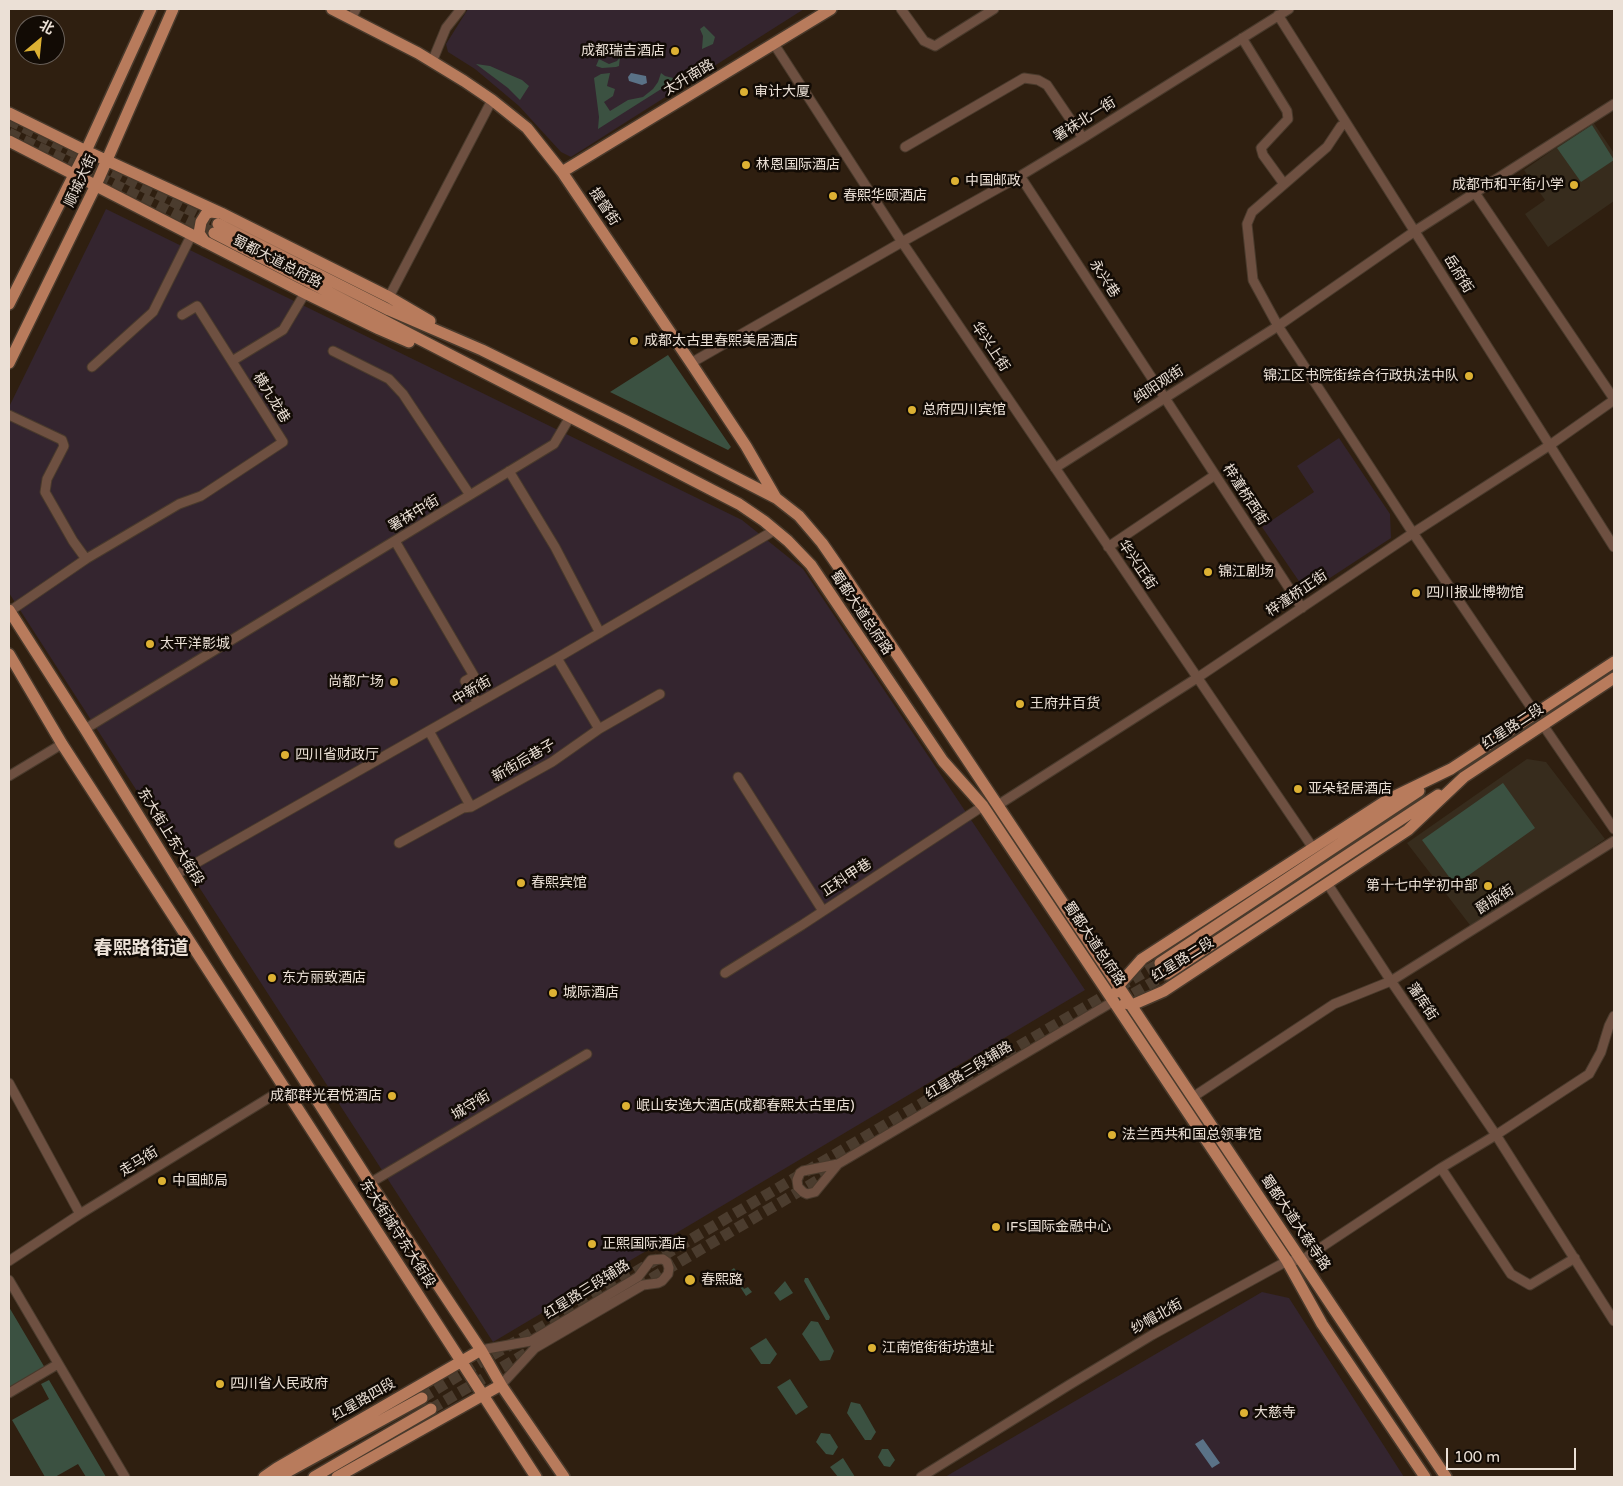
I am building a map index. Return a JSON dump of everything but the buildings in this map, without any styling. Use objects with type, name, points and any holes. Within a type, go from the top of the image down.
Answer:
[{"type":"main road","name":"顺城大街","points":[[9,304],[86,151],[151,9]]},
{"type":"main road","name":"顺城大街","points":[[9,363],[96,185],[173,9]]},
{"type":"main road","name":"提督街","points":[[332,9],[354,14],[418,53],[492,100],[527,128],[562,172],[691,362],[746,446],[776,498]]},
{"type":"main road","name":"太升南路","points":[[562,172],[831,9]]},
{"type":"main road","name":"蜀都大道总府路","points":[[9,113],[107,161],[471,367],[739,504],[775,530],[811,565],[943,762],[983,806],[1114,1001]]},
{"type":"main road","name":"蜀都大道总府路","points":[[9,141],[305,293],[379,329],[471,367]]},
{"type":"main road","points":[[205,242],[200,233],[200,222],[206,214],[211,212],[218,224]]},
{"type":"main road","name":"蜀都大道总府路","points":[[218,224],[389,297],[482,350]]},
{"type":"main road","name":"蜀都大道总府路","points":[[218,224],[389,310],[482,350],[628,422],[776,498],[799,516],[822,543],[1119,985]]},
{"type":"main road","name":"东大街上东大街段","points":[[9,611],[305,1081]]},
{"type":"main road","points":[[9,654],[62,744],[285,1088]]},
{"type":"main road","name":"红星路二段","points":[[1114,1001],[1119,985],[1142,959],[1387,800],[1451,769],[1614,662]]},
{"type":"main road","name":"红星路二段","points":[[1132,1005],[1164,991],[1408,830],[1464,777],[1614,678]]},
{"type":"main road","points":[[1160,962],[1451,769]]},
{"type":"main road","points":[[1167,974],[1464,777]]},
{"type":"main road","name":"蜀都大道大慈寺路","points":[[1119,985],[1446,1477]]},
{"type":"main road","points":[[1114,1001],[1132,1005]]},
{"type":"main road","name":"蜀都大道大慈寺路","points":[[1114,1001],[1287,1261],[1322,1324],[1425,1477]]},
{"type":"main road","name":"东大街城守东大街段","points":[[305,1081],[481,1350],[501,1385],[564,1477]]},
{"type":"main road","name":"东大街城守东大街段","points":[[285,1088],[536,1477]]},
{"type":"main road","name":"红星路四段","points":[[264,1477],[276,1468],[481,1350]]},
{"type":"main road","points":[[337,1477],[501,1385]]},
{"type":"main road","points":[[278,1477],[422,1398]]},
{"type":"main road","points":[[314,1477],[431,1409]]},
{"type":"street","points":[[432,62],[446,28],[461,9]]},
{"type":"street","points":[[901,9],[924,41],[935,46],[994,9]]},
{"type":"street","name":"署袜北一街","points":[[691,362],[1020,176],[1289,9]]},
{"type":"street","name":"岳府街","points":[[1278,15],[1614,547]]},
{"type":"street","points":[[1242,38],[1287,111],[1288,119],[1261,148],[1262,155],[1284,184]]},
{"type":"street","name":"华兴上街","points":[[774,44],[902,242],[1055,468]]},
{"type":"street","points":[[905,146],[1024,78],[1038,80],[1047,85],[1083,138]]},
{"type":"street","points":[[389,297],[492,100]]},
{"type":"street","name":"纯阳观街","points":[[1055,468],[1278,326],[1414,231],[1614,104]]},
{"type":"street","points":[[1341,126],[1327,147],[1252,212],[1247,224],[1253,280],[1278,326],[1412,533],[1535,713]]},
{"type":"street","name":"永兴巷","points":[[1020,176],[1165,398]]},
{"type":"street","points":[[1475,193],[1614,399]]},
{"type":"street","points":[[92,367],[153,312],[192,234]]},
{"type":"street","points":[[232,361],[283,330],[305,293]]},
{"type":"street","name":"横九龙巷","points":[[86,560],[179,504],[201,496],[283,442],[197,306],[182,315]]},
{"type":"street","points":[[334,351],[389,379],[403,394],[470,495]]},
{"type":"street","name":"梓潼桥西街","points":[[1165,398],[1302,608]]},
{"type":"street","name":"梓潼桥正街","points":[[998,805],[1197,678],[1412,533],[1550,445],[1614,399]]},
{"type":"street","points":[[9,415],[62,440],[64,446],[47,479],[45,492],[86,560],[9,611]]},
{"type":"street","name":"署袜中街","points":[[85,729],[554,444],[570,418]]},
{"type":"street","name":"华兴正街","points":[[1055,468],[1313,848]]},
{"type":"street","points":[[509,471],[555,547],[600,633]]},
{"type":"street","points":[[1108,547],[1215,475]]},
{"type":"street","name":"中新街","points":[[176,875],[557,658],[775,530]]},
{"type":"street","points":[[395,541],[474,676],[465,681],[478,703]]},
{"type":"street","points":[[557,658],[599,729]]},
{"type":"street","name":"新街后巷子","points":[[399,843],[463,808],[471,807],[552,762],[599,729],[660,694]]},
{"type":"street","points":[[1543,725],[1614,829]]},
{"type":"street","points":[[429,731],[471,807]]},
{"type":"street","points":[[9,776],[62,744]]},
{"type":"street","points":[[738,777],[823,911]]},
{"type":"street","name":"正科甲巷","points":[[725,973],[983,806]]},
{"type":"street","name":"爵版街","points":[[1193,1097],[1334,1004],[1391,981],[1614,841]]},
{"type":"street","name":"藩库街","points":[[1327,883],[1496,1135],[1614,1321]]},
{"type":"street","name":"红星路三段辅路","points":[[838,1164],[815,1192],[803,1192],[798,1187],[797,1180],[803,1171],[838,1164],[1114,1001]]},
{"type":"street","points":[[1287,1261],[1302,1260],[1441,1168],[1496,1135],[1589,1074],[1601,1052],[1614,1016]]},
{"type":"street","name":"城守街","points":[[370,1183],[587,1054]]},
{"type":"street","points":[[9,1083],[80,1214]]},
{"type":"street","name":"走马街","points":[[9,1261],[80,1214],[285,1088]]},
{"type":"street","points":[[1441,1168],[1511,1274],[1530,1285],[1575,1258]]},
{"type":"street","name":"红星路三段辅路","points":[[481,1350],[531,1341],[638,1277],[651,1260],[663,1259],[667,1262],[668,1274],[662,1281],[643,1285],[535,1348],[501,1385]]},
{"type":"street","name":"纱帽北街","points":[[921,1477],[1140,1342],[1287,1261]]},
{"type":"street","points":[[9,1280],[125,1477]]},
{"type":"street","points":[[9,1393],[58,1364]]},
{"type":"shaded area","points":[[468,9],[804,9],[571,157],[561,152],[519,106],[475,69],[448,52],[446,44]]},
{"type":"shaded area","name":"成都市和平街小学","points":[[1593,122],[1614,153],[1614,201],[1548,247],[1525,214],[1545,200],[1524,170]]},
{"type":"shaded area","points":[[106,209],[742,520],[803,569],[1085,990],[493,1342],[9,593],[9,407]]},
{"type":"shaded area","points":[[1339,438],[1390,514],[1391,538],[1307,593],[1262,527],[1314,492],[1297,466]]},
{"type":"shaded area","name":"第十七中学初中部","points":[[1527,759],[1546,762],[1605,839],[1473,929],[1407,843]]},
{"type":"shaded area","points":[[1262,1292],[1289,1298],[1404,1477],[945,1477]]},
{"type":"green space","points":[[704,26],[715,37],[713,44],[702,49],[703,36],[700,29]]},
{"type":"green space","points":[[620,57],[619,66],[602,68],[596,66],[599,59],[609,64],[617,61]]},
{"type":"green space","points":[[476,64],[490,66],[522,80],[529,86],[520,100],[508,88]]},
{"type":"green space","points":[[610,73],[607,86],[615,89],[613,96],[604,102],[610,111],[628,100],[643,97],[653,89],[661,73],[677,79],[598,129],[599,117],[594,78],[601,74]]},
{"type":"green space","points":[[1592,125],[1614,160],[1581,182],[1557,148]]},
{"type":"green space","points":[[668,355],[731,447],[728,450],[610,392]]},
{"type":"green space","points":[[1503,783],[1535,828],[1455,885],[1422,840]]},
{"type":"green space","points":[[734,1268],[737,1272],[735,1274],[744,1289],[748,1287],[752,1292],[746,1296],[730,1271]]},
{"type":"green space","points":[[805,1278],[808,1278],[830,1317],[829,1320],[826,1320],[804,1281]]},
{"type":"green space","points":[[785,1281],[793,1293],[780,1301],[774,1293]]},
{"type":"green space","points":[[9,1307],[45,1368],[9,1389]]},
{"type":"green space","points":[[811,1321],[818,1322],[834,1351],[830,1360],[820,1361],[802,1334]]},
{"type":"green space","points":[[766,1338],[777,1354],[770,1364],[761,1364],[750,1348]]},
{"type":"green space","points":[[790,1379],[808,1407],[796,1415],[777,1387]]},
{"type":"green space","points":[[49,1380],[106,1477],[86,1477],[78,1464],[55,1477],[45,1477],[12,1420],[49,1399],[41,1384]]},
{"type":"green space","points":[[851,1402],[860,1404],[876,1432],[871,1440],[865,1440],[847,1413]]},
{"type":"green space","points":[[821,1433],[830,1434],[838,1447],[833,1455],[826,1454],[816,1442]]},
{"type":"green space","points":[[882,1449],[888,1449],[895,1460],[890,1467],[884,1466],[878,1457]]},
{"type":"green space","points":[[843,1458],[855,1477],[838,1477],[830,1467]]},
{"type":"water","points":[[631,73],[646,76],[647,83],[642,85],[629,81],[628,77]]},
{"type":"water","points":[[1203,1439],[1220,1463],[1212,1468],[1195,1444]]},
{"type":"tunnel","points":[[9,120],[218,224]]},
{"type":"tunnel","points":[[9,133],[214,233]]},
{"type":"tunnel","points":[[422,1398],[1160,963]]},
{"type":"tunnel","points":[[1119,1002],[1167,974]]},
{"type":"tunnel","points":[[637,1287],[832,1172]]},
{"type":"tunnel","points":[[431,1409],[535,1348]]},
{"type":"place","name":"成都瑞吉酒店","points":[[675,51]]},
{"type":"place","name":"审计大厦","points":[[744,92]]},
{"type":"place","name":"林恩国际酒店","points":[[746,165]]},
{"type":"place","name":"中国邮政","points":[[955,181]]},
{"type":"place","name":"成都市和平街小学","points":[[1574,185]]},
{"type":"place","name":"春熙华颐酒店","points":[[833,196]]},
{"type":"place","name":"成都太古里春熙美居酒店","points":[[634,341]]},
{"type":"place","name":"锦江区书院街综合行政执法中队","points":[[1469,376]]},
{"type":"place","name":"总府四川宾馆","points":[[912,410]]},
{"type":"place","name":"锦江剧场","points":[[1208,572]]},
{"type":"place","name":"四川报业博物馆","points":[[1416,593]]},
{"type":"place","name":"太平洋影城","points":[[150,644]]},
{"type":"place","name":"尚都广场","points":[[394,682]]},
{"type":"place","name":"王府井百货","points":[[1020,704]]},
{"type":"place","name":"四川省财政厅","points":[[285,755]]},
{"type":"place","name":"亚朵轻居酒店","points":[[1298,789]]},
{"type":"place","name":"春熙宾馆","points":[[521,883]]},
{"type":"place","name":"第十七中学初中部","points":[[1488,886]]},
{"type":"place","name":"东方丽致酒店","points":[[272,978]]},
{"type":"place","name":"城际酒店","points":[[553,993]]},
{"type":"place","name":"成都群光君悦酒店","points":[[392,1096]]},
{"type":"place","name":"岷山安逸大酒店(成都春熙太古里店)","points":[[626,1106]]},
{"type":"place","name":"法兰西共和国总领事馆","points":[[1112,1135]]},
{"type":"place","name":"中国邮局","points":[[162,1181]]},
{"type":"place","name":"IFS国际金融中心","points":[[996,1227]]},
{"type":"place","name":"正熙国际酒店","points":[[592,1244]]},
{"type":"place","name":"春熙路","points":[[690,1280]]},
{"type":"place","name":"江南馆街街坊遗址","points":[[872,1348]]},
{"type":"place","name":"四川省人民政府","points":[[220,1384]]},
{"type":"place","name":"大慈寺","points":[[1244,1413]]},
{"type":"district","name":"春熙路街道","points":[[141,949]]}]
